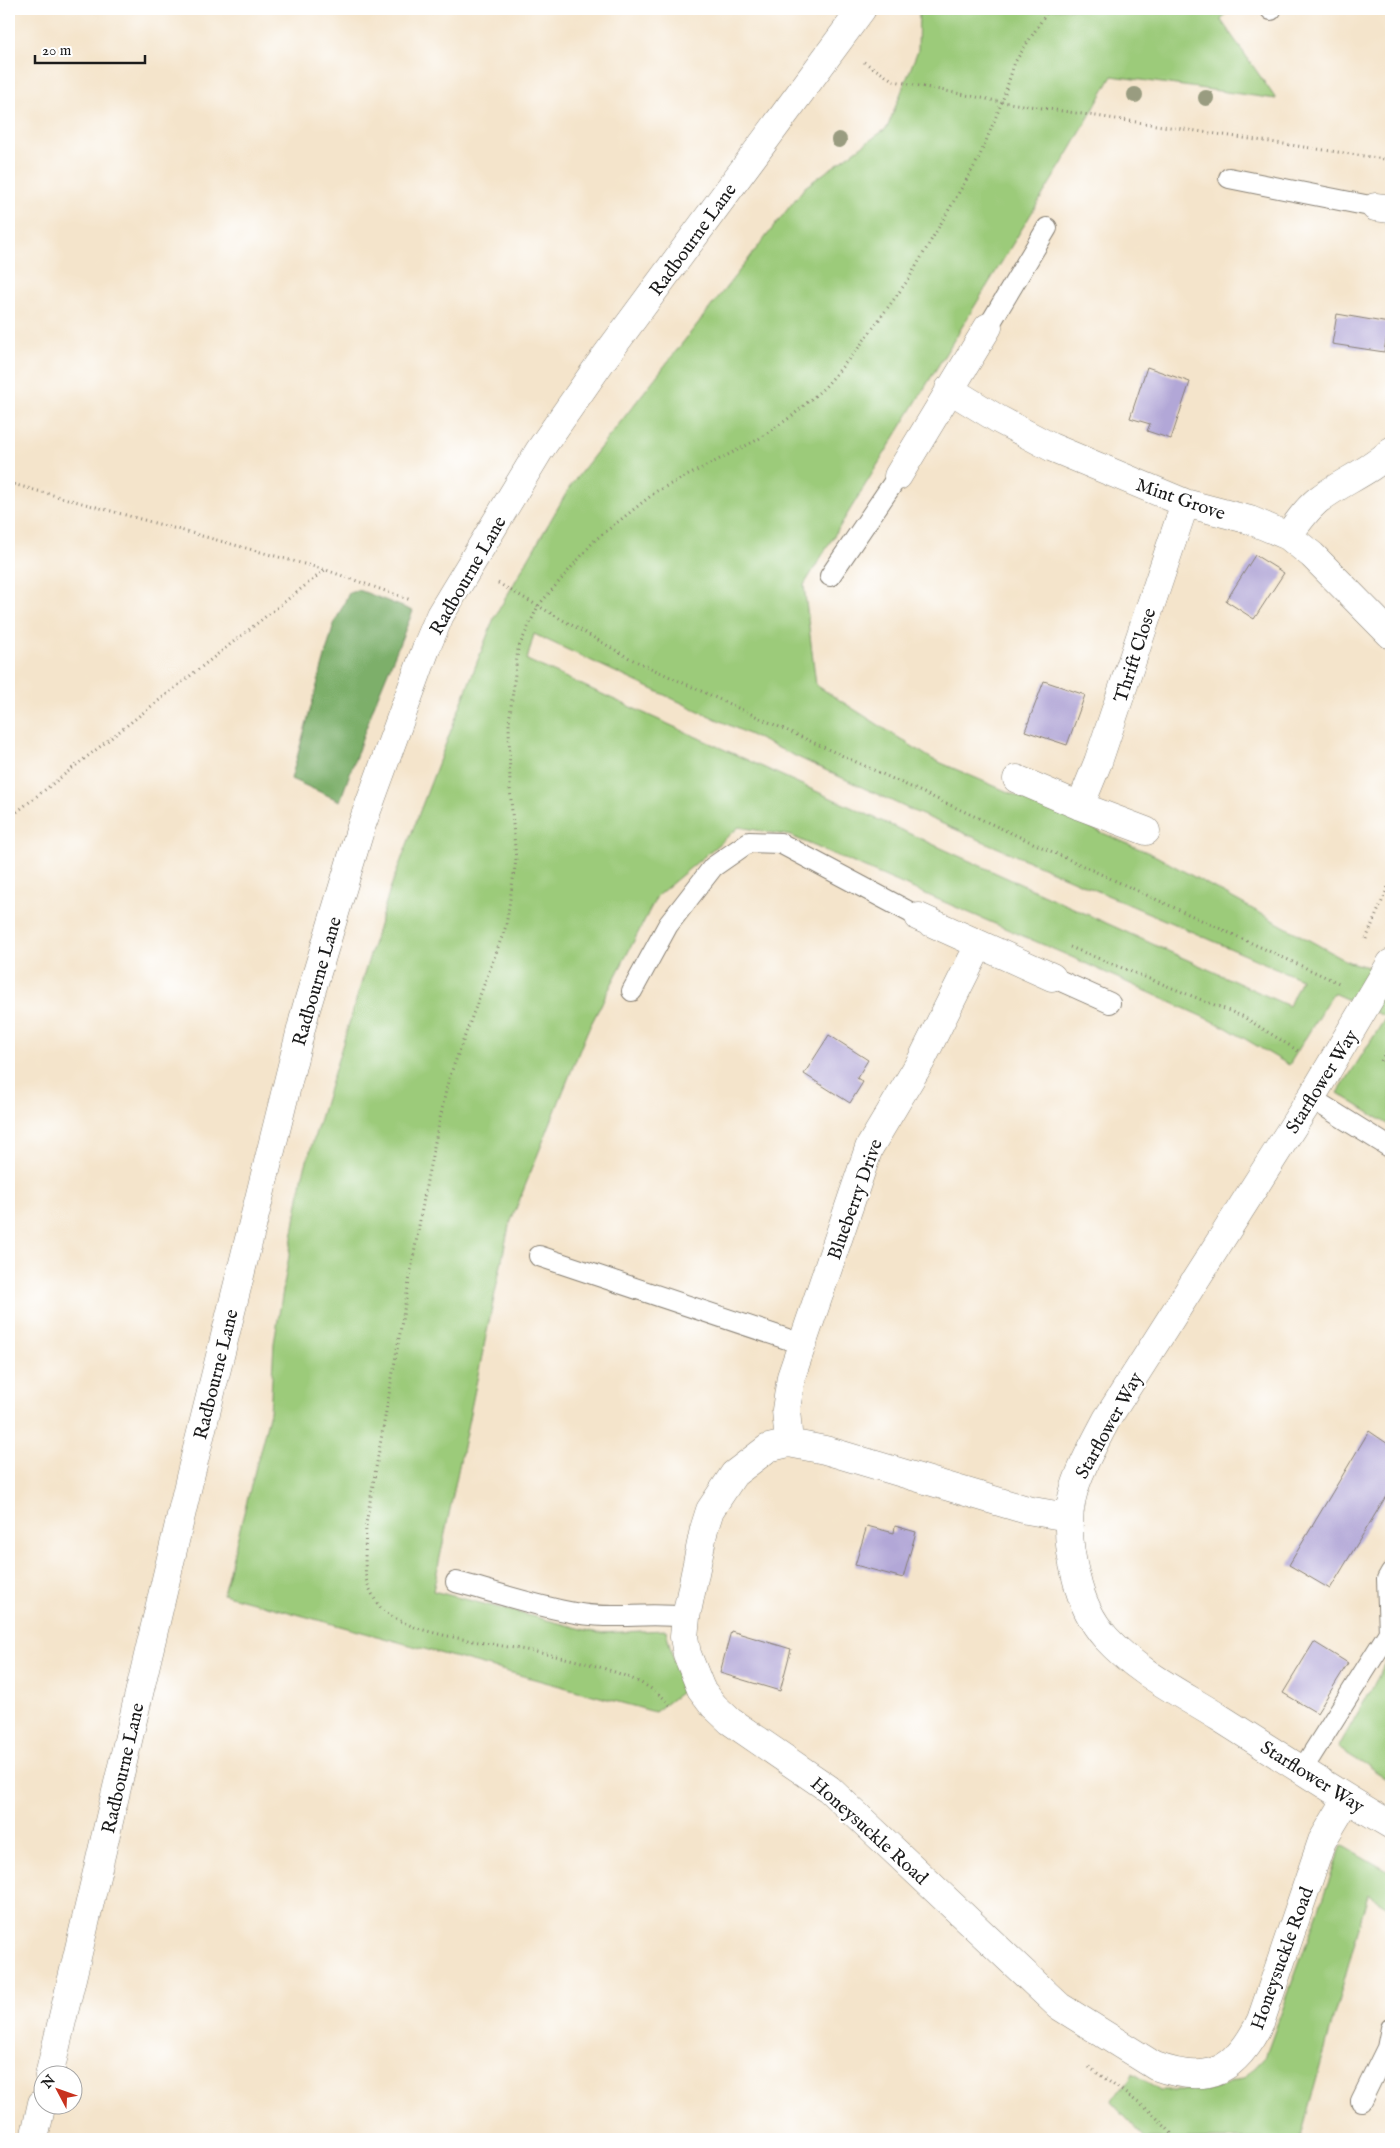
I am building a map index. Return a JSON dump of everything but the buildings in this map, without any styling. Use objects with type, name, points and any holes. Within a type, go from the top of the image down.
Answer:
[{"type":"street","name":"Radbourne Lane","points":[[51,2066],[191,1473],[306,1009],[361,827],[427,646],[440,615],[539,451],[594,373],[862,9]]},
{"type":"street","points":[[898,476],[988,327]]},
{"type":"street","name":"Mint Grove","points":[[949,389],[998,419],[1051,447],[1185,503],[1250,520],[1288,536],[1312,555],[1391,635]]},
{"type":"street","points":[[1288,536],[1303,515],[1318,500],[1379,463],[1391,451]]},
{"type":"street","name":"Thrift Close","points":[[1080,806],[1098,762],[1185,503]]},
{"type":"street","points":[[1017,779],[1146,831]]},
{"type":"street","points":[[919,916],[1052,977]]},
{"type":"street","name":"Blueberry Drive","points":[[789,1443],[786,1410],[792,1377],[869,1148],[921,1061],[979,945]]},
{"type":"street","name":"Starflower Way","points":[[1391,964],[1311,1098],[1107,1419],[1082,1465],[1068,1517],[1070,1554],[1082,1601],[1106,1637],[1143,1669],[1347,1799],[1391,1824]]},
{"type":"street","name":"Honeysuckle Road","points":[[1068,1517],[1027,1510],[824,1450],[789,1443],[768,1448],[734,1474],[719,1494],[704,1529],[686,1617],[684,1637],[691,1670],[701,1689],[714,1706],[730,1721],[829,1789],[1059,2006],[1155,2066],[1171,2072],[1188,2075],[1222,2068],[1238,2059],[1250,2044],[1261,2020],[1322,1842],[1347,1799]]},
{"type":"street","points":[[34,2139],[39,2116]]},
{"type":"lane","points":[[1229,178],[1383,208]]},
{"type":"lane","points":[[988,327],[1047,228]]},
{"type":"lane","points":[[830,576],[898,476]]},
{"type":"lane","points":[[632,991],[668,925],[713,867],[749,842],[780,844],[919,916]]},
{"type":"lane","points":[[1052,977],[1110,1003]]},
{"type":"lane","points":[[1311,1098],[1391,1148]]},
{"type":"lane","points":[[539,1256],[802,1344]]},
{"type":"lane","points":[[1302,1770],[1388,1632],[1387,1579],[1391,1572]]},
{"type":"lane","points":[[456,1582],[576,1614],[613,1616],[661,1614],[686,1617]]},
{"type":"lane","points":[[1361,2101],[1387,2048],[1391,2028]]},
{"type":"path","points":[[675,1712],[665,1699],[639,1681],[595,1666],[430,1632],[399,1621],[380,1606],[366,1583],[366,1524],[434,1147],[448,1080],[506,926],[516,860],[510,788],[509,723],[518,649],[538,606],[594,540],[657,491],[757,440],[792,416],[825,387],[864,341],[908,280],[979,158],[1002,102],[1015,62],[1049,9]]},
{"type":"path","points":[[836,44],[894,81],[1002,102],[1391,160]]},
{"type":"path","points":[[9,483],[326,570],[416,601],[440,615]]},
{"type":"path","points":[[470,566],[631,659],[1372,997]]},
{"type":"path","points":[[9,818],[326,570]]},
{"type":"path","points":[[1052,977],[1064,945],[1242,1016],[1302,1054],[1307,1047]]},
{"type":"path","points":[[1381,1061],[1391,1042]]},
{"type":"path","points":[[1088,2066],[1151,2112],[1177,2139]]},
{"type":"green space","points":[[919,9],[1230,9],[1221,20],[1276,99],[1112,76],[1072,147],[804,585],[816,685],[932,759],[1156,856],[1349,962],[1391,973],[1391,1126],[1338,1093],[1386,1017],[1333,993],[1289,1065],[1225,1027],[1067,955],[791,836],[739,827],[657,896],[587,1032],[509,1226],[433,1591],[598,1633],[666,1630],[681,1692],[655,1712],[223,1594],[270,1412],[274,1343],[303,1174],[390,889],[494,618],[571,485],[805,187],[887,128],[918,50]],"holes":[[[534,634],[913,811],[1301,979],[1289,1006],[527,660]]]},
{"type":"green space","points":[[359,590],[413,611],[375,703],[340,801],[291,779],[334,624],[349,593]]},
{"type":"green space","points":[[1391,1654],[1391,1781],[1338,1748]]},
{"type":"green space","points":[[1342,1845],[1391,1873],[1391,1908],[1368,1894],[1300,2139],[1146,2139],[1111,2102],[1133,2073],[1160,2090],[1212,2090],[1245,2077],[1266,2055]]}]
